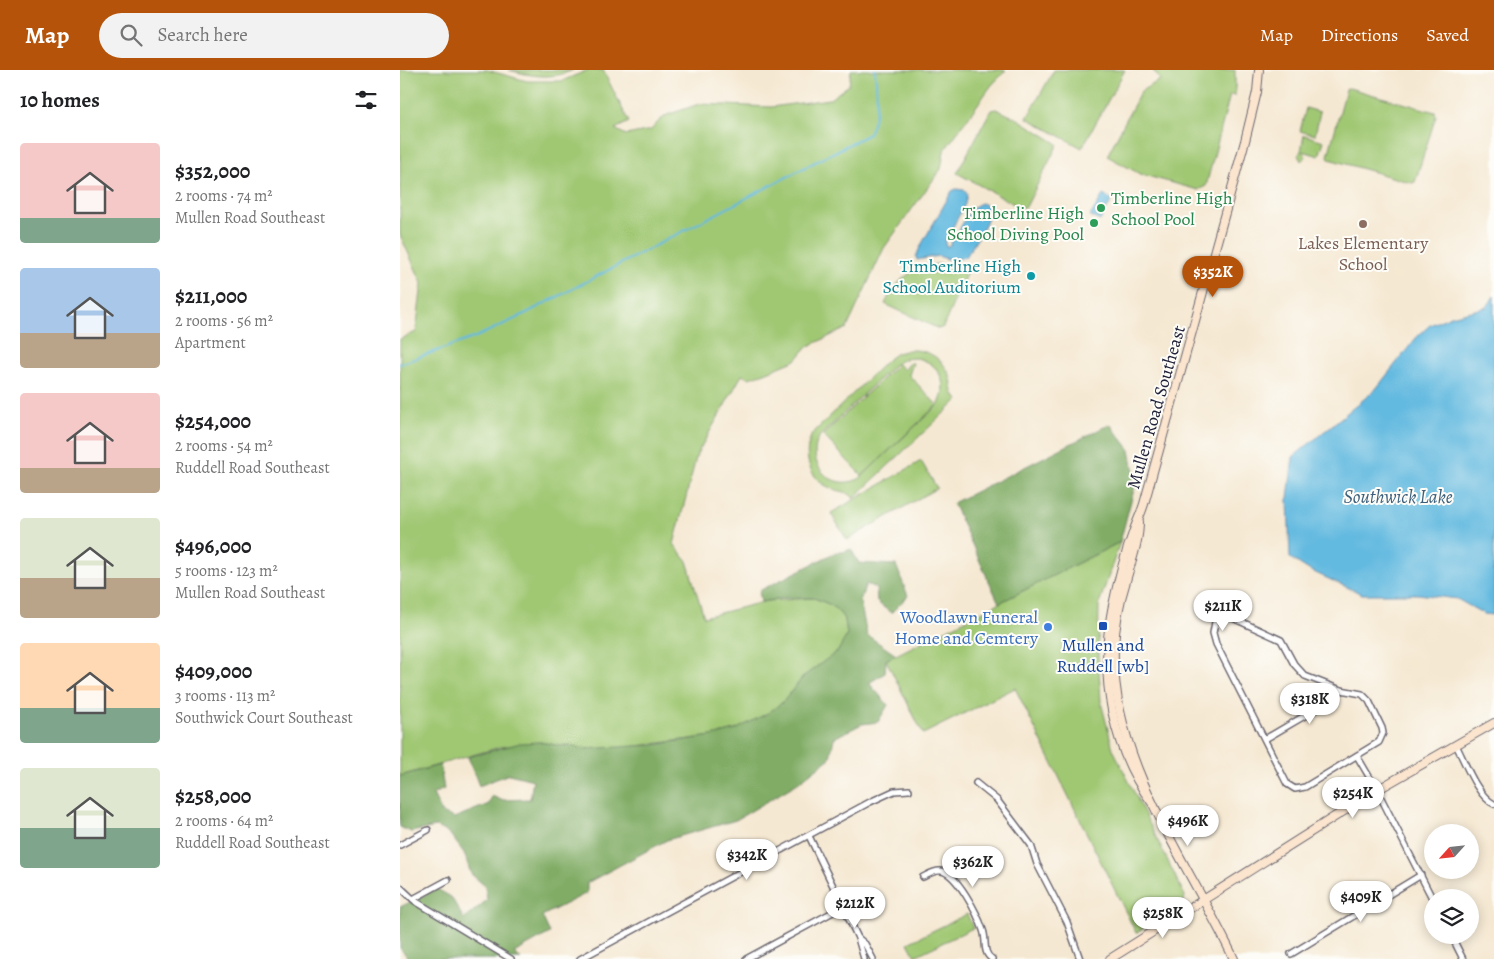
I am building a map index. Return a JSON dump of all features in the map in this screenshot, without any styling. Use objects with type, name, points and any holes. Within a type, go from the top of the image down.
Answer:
[{"type":"street","name":"Mullen Road Southeast","points":[[1234,959],[1153,804],[1134,760],[1122,722],[1115,678],[1115,630],[1124,587],[1139,534],[1140,520],[1245,141],[1257,92],[1259,70]]},
{"type":"street","points":[[1220,617],[1233,618],[1276,636],[1284,644],[1301,673],[1341,690],[1356,692],[1366,697],[1382,728],[1382,738],[1378,742],[1305,787],[1295,788],[1287,784],[1265,739],[1214,638],[1215,622],[1220,617]]},
{"type":"street","points":[[1265,739],[1330,701],[1341,690]]},
{"type":"street","points":[[1110,959],[1377,790],[1494,723]]},
{"type":"street","points":[[1456,745],[1480,791],[1487,801],[1494,804]]},
{"type":"street","points":[[1357,756],[1377,790],[1428,889]]},
{"type":"street","points":[[976,783],[997,800],[1031,845],[1036,864],[1067,922],[1080,959]]},
{"type":"street","points":[[580,959],[870,802],[894,791],[909,790]]},
{"type":"street","points":[[400,845],[428,830]]},
{"type":"street","points":[[809,836],[844,906],[858,938],[864,959]]},
{"type":"street","points":[[923,877],[935,871],[942,871],[957,880],[984,930],[988,958]]},
{"type":"street","points":[[1291,954],[1421,875]]},
{"type":"street","points":[[413,899],[448,880]]},
{"type":"street","points":[[400,888],[413,899],[512,959]]},
{"type":"street","points":[[746,959],[844,906]]},
{"type":"street","points":[[858,938],[865,944],[873,959]]},
{"type":"street","points":[[1456,944],[1463,959]]},
{"type":"green space","points":[[400,70],[487,70],[527,81],[562,81],[588,70],[603,70],[629,122],[615,129],[626,135],[651,130],[667,115],[699,104],[771,107],[830,99],[849,85],[851,70],[1006,70],[991,86],[944,151],[941,169],[884,248],[847,328],[807,347],[796,360],[749,378],[742,375],[697,454],[674,544],[687,561],[704,617],[767,601],[814,598],[831,605],[845,620],[847,635],[838,651],[804,676],[783,702],[768,713],[735,730],[712,736],[614,749],[584,749],[570,745],[562,746],[540,742],[500,747],[400,776],[400,339],[416,332],[422,283],[400,235]]},
{"type":"green space","points":[[509,70],[573,70],[557,75],[541,76]]},
{"type":"green space","points":[[1054,70],[1125,70],[1082,148],[1027,118]]},
{"type":"green space","points":[[1153,70],[1235,70],[1235,96],[1230,95],[1206,186],[1198,190],[1140,174],[1107,156],[1141,91],[1160,80]]},
{"type":"green space","points":[[1349,88],[1435,112],[1436,116],[1415,182],[1412,183],[1329,159],[1328,156],[1346,89]]},
{"type":"green space","points":[[1306,108],[1320,112],[1315,135],[1300,131]]},
{"type":"green space","points":[[996,109],[1018,119],[1058,144],[1026,207],[1021,208],[957,173],[991,110]]},
{"type":"green space","points":[[1304,135],[1324,141],[1319,156],[1303,151],[1306,157],[1301,161],[1298,155],[1301,151]]},
{"type":"green space","points":[[939,264],[967,272],[943,327],[939,329],[885,304],[894,288],[906,276],[921,268]]},
{"type":"green space","points":[[916,350],[929,353],[935,357],[945,366],[951,379],[953,392],[958,400],[854,498],[845,492],[822,484],[816,478],[809,465],[809,442],[812,434],[887,360],[897,353]],"holes":[[[916,358],[931,364],[940,375],[943,389],[939,404],[859,479],[849,482],[839,482],[830,479],[818,466],[815,457],[819,437],[894,365],[904,359]]]},
{"type":"green space","points":[[911,362],[913,363],[909,375],[937,405],[862,476],[823,435],[898,364],[904,370]]},
{"type":"green space","points":[[1110,424],[1130,450],[1136,482],[1120,542],[999,603],[953,503]]},
{"type":"green space","points":[[921,461],[937,488],[847,540],[831,513]]},
{"type":"green space","points":[[1120,542],[1099,604],[1098,653],[1101,702],[1113,749],[1185,896],[1184,901],[1136,933],[1015,688],[923,734],[886,660]]},
{"type":"green space","points":[[851,549],[859,563],[896,565],[908,596],[891,613],[877,602],[876,588],[866,584],[860,601],[867,635],[896,655],[886,660],[885,673],[869,683],[888,705],[878,722],[862,724],[834,738],[830,758],[798,783],[736,820],[667,840],[587,883],[587,893],[542,916],[550,933],[514,953],[521,959],[409,959],[400,948],[400,907],[437,889],[451,897],[464,919],[487,900],[485,886],[471,874],[464,853],[449,833],[436,827],[411,832],[400,827],[400,776],[440,765],[444,789],[433,794],[442,813],[454,818],[489,804],[492,796],[501,800],[530,799],[533,780],[509,774],[479,786],[468,757],[520,743],[540,742],[562,746],[570,745],[584,749],[653,745],[712,736],[735,730],[768,713],[783,702],[804,676],[838,651],[847,635],[845,620],[831,605],[814,598],[785,598],[761,602],[759,591],[836,552]]},
{"type":"green space","points":[[967,914],[973,928],[915,956],[908,943]]},
{"type":"water","points":[[956,189],[964,190],[967,194],[965,204],[945,242],[946,246],[949,246],[972,208],[981,203],[988,206],[990,212],[983,229],[966,257],[950,260],[938,256],[917,260],[916,257],[920,247],[952,191]]},
{"type":"water","name":"Timberline High School Pool","points":[[1103,195],[1112,200],[1100,221],[1090,216]]},
{"type":"water","name":"Southwick Lake","points":[[1494,296],[1494,615],[1484,614],[1457,599],[1418,594],[1362,594],[1309,570],[1290,558],[1288,498],[1293,457],[1375,390],[1416,338],[1430,325],[1451,316],[1487,307]]},
{"type":"waterway","points":[[400,364],[476,337],[517,318],[869,134],[876,110],[875,70]]},
{"type":"place","name":"Timberline High School Pool","points":[[1101,208]]},
{"type":"place","name":"Timberline High School Diving Pool","points":[[1094,223]]},
{"type":"place","name":"Lakes Elementary School","points":[[1363,224]]},
{"type":"place","name":"Timberline High School Auditorium","points":[[1031,276]]},
{"type":"place","name":"Mullen and Ruddell [wb]","points":[[1103,626]]},
{"type":"place","name":"Woodlawn Funeral Home and Cemtery","points":[[1048,627]]}]
